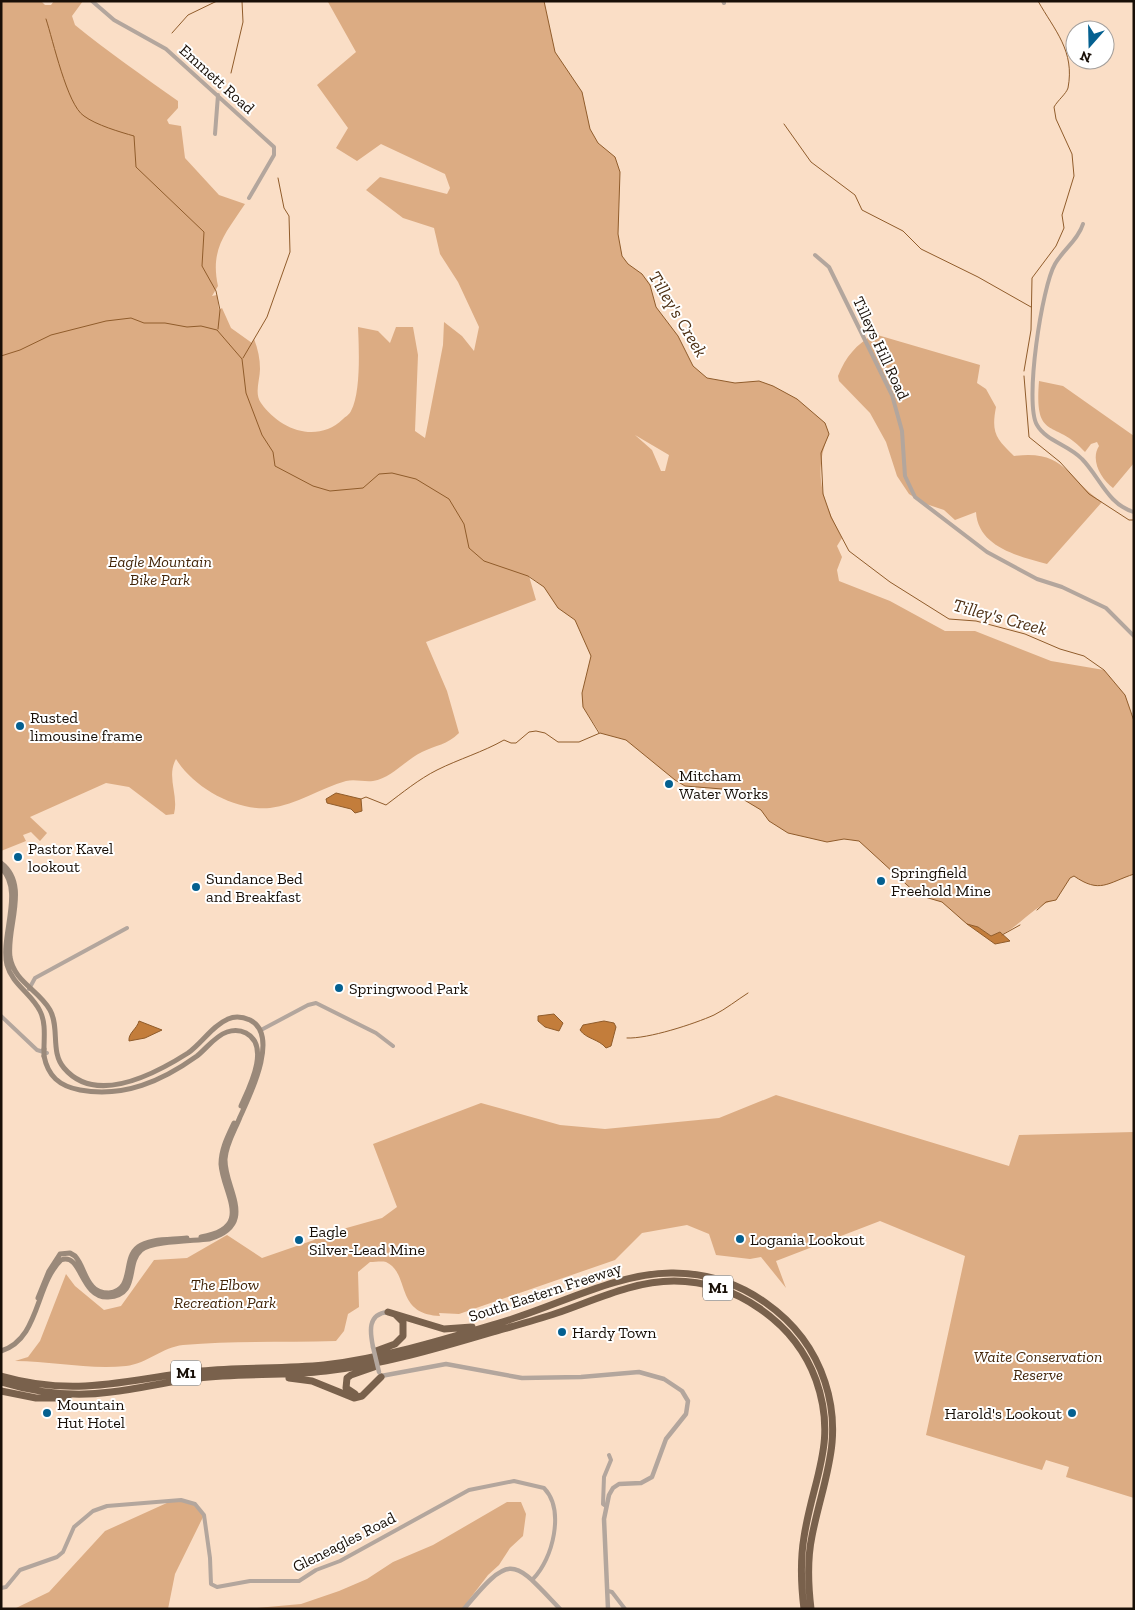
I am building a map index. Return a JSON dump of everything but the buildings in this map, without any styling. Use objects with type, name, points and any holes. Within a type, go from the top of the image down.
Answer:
[{"type":"highway","name":"South Eastern Freeway","points":[[1,1376],[56,1386],[92,1387],[199,1371],[300,1366],[357,1360],[466,1333],[535,1312],[637,1276],[673,1273],[708,1277],[758,1297],[787,1320],[808,1347],[820,1368],[833,1414],[833,1449],[809,1555],[811,1609]]},
{"type":"highway","name":"South Eastern Freeway","points":[[1,1382],[57,1393],[111,1392],[217,1376],[325,1371],[359,1366],[424,1351],[529,1322],[623,1289],[657,1282],[675,1281],[711,1286],[744,1299],[759,1308],[786,1332],[807,1361],[817,1385],[824,1411],[825,1429],[822,1464],[806,1526],[802,1552],[801,1571],[804,1609]]},
{"type":"highway","points":[[388,1312],[438,1328],[452,1329],[535,1312]]},
{"type":"highway","points":[[300,1366],[368,1354],[398,1343],[405,1332],[403,1322],[397,1316],[388,1312]]},
{"type":"highway","points":[[380,1374],[358,1394],[351,1394],[346,1388],[346,1380],[351,1375],[424,1351]]},
{"type":"highway","points":[[217,1376],[303,1379],[354,1398],[362,1396],[380,1374]]},
{"type":"highway","points":[[1,1391],[53,1399],[88,1398],[111,1392]]},
{"type":"main road","points":[[1,863],[10,872],[16,889],[10,956],[17,974],[42,1016],[45,1053],[52,1076],[66,1086],[92,1092],[117,1092],[134,1089],[152,1082],[196,1057],[228,1032],[238,1031],[250,1036],[256,1044],[258,1055],[245,1098],[225,1143],[221,1158],[222,1170],[233,1204],[231,1217],[227,1225],[212,1234],[140,1245],[131,1255],[127,1277],[123,1285],[111,1293],[99,1291],[92,1286],[75,1256],[70,1253],[60,1254],[49,1271],[22,1334],[15,1342],[1,1350]]},
{"type":"main road","points":[[1,868],[10,881],[12,894],[6,947],[7,964],[14,978],[50,1011],[59,1062],[69,1074],[84,1083],[107,1086],[143,1077],[187,1053],[219,1025],[230,1018],[248,1019],[260,1030],[264,1041],[263,1053],[248,1099],[226,1153],[226,1170],[236,1198],[236,1211],[229,1228],[218,1236],[209,1239],[145,1248],[135,1258],[132,1277],[126,1287],[114,1296],[103,1297],[94,1293],[86,1285],[75,1263],[70,1259],[62,1260],[52,1272],[24,1335],[16,1344],[1,1350]]},
{"type":"main road","points":[[250,1036],[260,1030]]},
{"type":"main road","points":[[256,1044],[260,1040],[260,1030]]},
{"type":"street","name":"Emmett Road","points":[[92,1],[114,20],[166,49],[274,147],[274,155],[248,198]]},
{"type":"street","points":[[215,134],[218,95]]},
{"type":"street","points":[[1083,224],[1080,233],[1055,264],[1047,283],[1037,342],[1033,412],[1040,428],[1078,455],[1113,500],[1125,510],[1134,512]]},
{"type":"street","name":"Tilleys Hill Road","points":[[815,255],[829,267],[892,395],[902,431],[905,476],[915,497],[987,552],[1037,579],[1062,587],[1106,608],[1134,636]]},
{"type":"street","points":[[28,990],[35,978],[127,928]]},
{"type":"street","points":[[260,1030],[308,1005],[316,1004],[376,1033],[393,1046]]},
{"type":"street","points":[[1,1016],[15,1027],[37,1050],[45,1053]]},
{"type":"street","points":[[388,1312],[378,1315],[371,1323],[370,1331],[380,1374],[446,1364],[522,1378],[581,1377],[639,1372],[672,1383],[686,1397],[688,1405],[685,1416],[666,1439],[656,1469],[650,1479],[641,1483],[622,1483],[615,1486],[610,1492],[604,1519],[608,1609]]},
{"type":"street","points":[[606,1506],[603,1504],[602,1489],[611,1460],[609,1455]]},
{"type":"street","name":"Gleneagles Road","points":[[1,1588],[6,1587],[20,1570],[57,1557],[63,1552],[74,1527],[99,1508],[181,1500],[195,1504],[204,1514],[210,1558],[211,1584],[217,1588],[250,1581],[298,1582],[316,1570],[340,1560],[470,1490],[514,1481],[544,1488],[553,1506],[552,1548],[533,1579]]},
{"type":"street","points":[[464,1609],[488,1580],[504,1569],[518,1570],[533,1579],[560,1609]]},
{"type":"street","points":[[608,1591],[612,1592],[625,1609]]},
{"type":"green space","name":"Eagle Mountain Bike Park","points":[[1,1],[41,1],[45,5],[51,5],[54,1],[83,1],[72,16],[75,25],[178,101],[178,108],[167,120],[169,124],[181,126],[185,158],[219,195],[245,204],[221,242],[216,262],[218,286],[212,296],[217,295],[219,310],[222,308],[231,328],[252,343],[254,339],[260,365],[258,395],[261,403],[269,412],[288,427],[299,430],[311,432],[333,427],[350,413],[354,403],[359,370],[358,327],[378,331],[390,343],[396,327],[413,327],[418,355],[415,431],[425,438],[443,345],[444,322],[462,336],[474,351],[479,327],[458,282],[440,254],[434,228],[403,218],[366,190],[380,177],[447,194],[450,188],[445,174],[381,144],[357,161],[336,148],[348,128],[317,85],[356,52],[328,2],[544,1],[555,52],[582,92],[590,129],[598,143],[615,157],[620,172],[618,234],[622,256],[628,264],[642,274],[650,285],[656,307],[678,336],[693,366],[707,378],[735,383],[759,381],[773,386],[797,399],[825,423],[829,434],[821,462],[822,487],[825,500],[842,538],[837,546],[842,557],[837,570],[839,581],[890,601],[945,631],[975,631],[1051,661],[1104,670],[1125,695],[1134,721],[1134,874],[1098,886],[1091,885],[1074,876],[1070,878],[1056,900],[1048,902],[1035,910],[1003,934],[1000,932],[991,936],[978,927],[967,924],[942,902],[918,895],[859,841],[844,839],[827,842],[788,833],[769,821],[761,810],[736,795],[722,789],[685,786],[626,740],[600,733],[583,707],[582,693],[591,656],[575,620],[558,608],[544,587],[529,576],[536,600],[426,642],[447,691],[459,733],[446,742],[416,755],[392,773],[373,781],[346,781],[289,804],[270,808],[257,808],[243,806],[217,796],[193,779],[176,759],[172,773],[175,800],[174,814],[166,815],[129,787],[106,783],[30,817],[47,833],[40,841],[31,832],[23,835],[26,841],[1,851]],"holes":[[[635,435],[669,455],[665,471],[661,471],[652,450]]]},
{"type":"green space","points":[[874,334],[980,365],[977,383],[986,389],[996,407],[995,429],[1003,444],[1014,456],[1031,455],[1055,461],[1102,502],[1047,564],[1012,553],[992,542],[978,524],[976,512],[955,520],[944,510],[923,503],[909,494],[897,476],[886,442],[870,413],[839,381],[838,376],[848,357],[862,342]]},
{"type":"green space","points":[[1039,381],[1063,386],[1134,436],[1134,463],[1113,488],[1104,480],[1098,469],[1096,457],[1099,446],[1097,442],[1091,444],[1085,452],[1074,442],[1043,422],[1038,400]]},
{"type":"green space","name":"Waite Conservation Reserve","points":[[776,1095],[1009,1166],[1019,1135],[1134,1132],[1134,1498],[1066,1477],[1069,1467],[1046,1460],[1042,1470],[926,1435],[965,1256],[880,1221],[776,1261],[786,1288],[761,1257],[750,1259],[716,1255],[709,1234],[687,1225],[642,1233],[615,1260],[459,1314],[439,1313],[440,1316],[425,1314],[409,1301],[399,1275],[394,1268],[386,1262],[370,1262],[358,1272],[359,1307],[348,1314],[344,1331],[336,1341],[183,1345],[168,1349],[133,1365],[112,1367],[15,1361],[28,1357],[40,1341],[66,1274],[75,1286],[104,1310],[121,1306],[154,1260],[187,1258],[227,1235],[262,1258],[314,1240],[318,1236],[382,1218],[397,1207],[373,1144],[481,1103],[560,1125],[605,1129],[719,1118]]},
{"type":"green space","points":[[181,1500],[195,1504],[204,1515],[175,1574],[168,1609],[14,1609],[49,1592],[105,1531],[169,1502]]},
{"type":"green space","points":[[507,1502],[521,1502],[526,1514],[523,1536],[510,1548],[499,1565],[488,1575],[462,1609],[245,1609],[301,1604],[339,1591],[367,1579],[393,1562],[433,1545]]},
{"type":"shaded area","points":[[336,793],[361,799],[362,811],[355,813],[351,809],[327,803],[326,799]]},
{"type":"shaded area","points":[[967,924],[978,927],[991,936],[1000,932],[1010,941],[995,944]]},
{"type":"shaded area","points":[[554,1014],[563,1023],[559,1031],[545,1027],[538,1021],[538,1016]]},
{"type":"shaded area","points":[[139,1021],[162,1030],[145,1038],[129,1041]]},
{"type":"shaded area","points":[[604,1021],[614,1023],[616,1027],[611,1046],[606,1048],[580,1030],[583,1025]]},
{"type":"waterway","points":[[172,33],[188,15],[217,1]]},
{"type":"waterway","points":[[231,73],[243,22],[242,1]]},
{"type":"waterway","name":"Tilley's Creek","points":[[544,1],[555,52],[582,92],[590,129],[598,143],[615,157],[620,172],[618,234],[622,256],[628,264],[642,274],[650,285],[656,307],[678,336],[693,366],[707,378],[735,383],[759,381],[773,386],[797,399],[825,423],[829,434],[821,453],[823,494],[831,517],[849,551],[890,582],[949,619],[976,621],[1025,634],[1060,649],[1084,656],[1104,670],[1125,695],[1134,721]]},
{"type":"waterway","points":[[1024,371],[1031,330],[1032,278],[1056,246],[1064,228],[1062,215],[1074,176],[1072,154],[1056,119],[1054,107],[1068,88],[1069,63],[1062,42],[1038,1]]},
{"type":"waterway","points":[[46,19],[66,86],[78,110],[95,122],[134,136],[136,167],[204,232],[202,266],[216,291],[220,310],[218,329]]},
{"type":"waterway","points":[[784,124],[811,162],[855,195],[862,210],[903,231],[921,249],[978,277],[1031,307]]},
{"type":"waterway","points":[[243,358],[267,317],[290,252],[289,216],[284,208],[278,178]]},
{"type":"waterway","points":[[1,356],[20,350],[51,335],[106,321],[131,318],[144,323],[165,323],[187,327],[201,326],[217,330],[242,359],[246,393],[262,435],[273,452],[275,466],[313,486],[330,491],[363,488],[379,474],[392,473],[416,479],[449,499],[464,524],[469,548],[484,561],[528,576],[544,587],[558,608],[575,620],[591,656],[582,693],[583,707],[599,733]]},
{"type":"waterway","points":[[1024,376],[1029,437],[1060,462],[1089,494],[1129,520],[1134,520]]},
{"type":"waterway","points":[[361,799],[366,797],[386,805],[437,770],[504,740],[516,743],[529,732],[545,733],[558,742],[579,742],[600,733],[626,740],[685,786],[722,789],[736,795],[761,810],[769,821],[788,833],[827,842],[844,839],[859,841],[918,895],[942,902],[967,924]]},
{"type":"waterway","points":[[1037,910],[1046,902],[1056,900],[1070,878],[1074,876],[1097,886],[1134,874]]},
{"type":"waterway","points":[[1002,935],[1020,925]]},
{"type":"waterway","points":[[627,1038],[658,1034],[695,1023],[718,1013],[748,993]]},
{"type":"place","name":"Rusted limousine frame","points":[[20,726]]},
{"type":"place","name":"Mitcham Water Works","points":[[669,784]]},
{"type":"place","name":"Pastor Kavel lookout","points":[[18,857]]},
{"type":"place","name":"Springfield Freehold Mine","points":[[881,881]]},
{"type":"place","name":"Sundance Bed and Breakfast","points":[[196,887]]},
{"type":"place","name":"Springwood Park","points":[[339,988]]},
{"type":"place","name":"Logania Lookout","points":[[740,1239]]},
{"type":"place","name":"Eagle Silver-Lead Mine","points":[[299,1240]]},
{"type":"place","name":"Hardy Town","points":[[562,1332]]},
{"type":"place","name":"Mountain Hut Hotel","points":[[47,1413]]},
{"type":"place","name":"Harold's Lookout","points":[[1072,1413]]},
{"type":"park label","name":"The Elbow Recreation Park","points":[[225,1293]]}]
